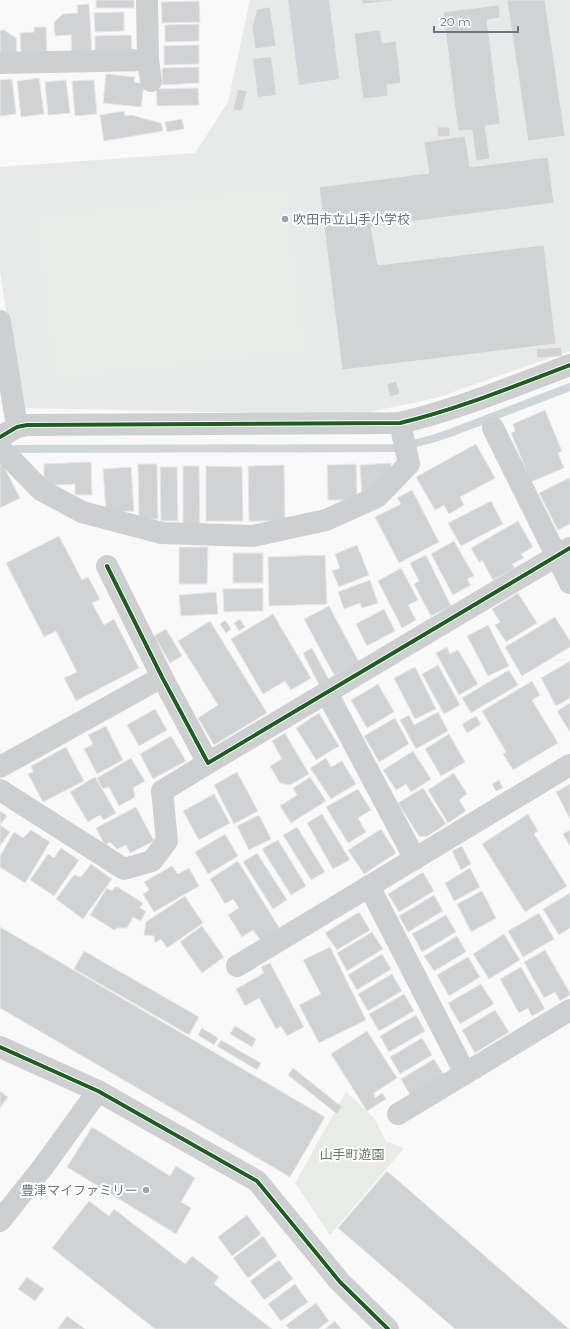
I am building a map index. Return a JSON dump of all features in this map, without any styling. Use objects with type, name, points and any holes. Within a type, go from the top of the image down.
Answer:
[{"type":"street","points":[[0,64],[149,70],[147,0]]},
{"type":"street","points":[[0,321],[9,432],[27,424],[403,438],[451,409],[570,365]]},
{"type":"street","points":[[493,428],[563,552],[570,583]]},
{"type":"street","points":[[0,448],[41,490],[82,512],[162,533],[253,536],[326,520],[377,497],[409,464],[403,438]]},
{"type":"street","points":[[0,790],[124,869],[152,861],[167,841],[162,791],[563,552]]},
{"type":"street","points":[[107,566],[162,678],[208,763]]},
{"type":"street","points":[[0,767],[162,678]]},
{"type":"street","points":[[326,693],[415,859]]},
{"type":"street","points":[[237,966],[570,765]]},
{"type":"street","points":[[369,886],[465,1073]]},
{"type":"street","points":[[398,1114],[570,1010]]},
{"type":"street","points":[[0,1047],[98,1091],[257,1181],[340,1282],[388,1329]]},
{"type":"street","points":[[0,1221],[43,1167],[98,1091]]},
{"type":"shaded area","name":"吹田市立山手小学校","points":[[250,0],[570,0],[570,351],[436,398],[355,415],[21,408],[0,271],[0,167],[195,153],[228,102]]},
{"type":"shaded area","points":[[288,0],[329,0],[339,79],[299,85]]},
{"type":"shaded area","points":[[271,57],[276,95],[258,97],[253,59]]},
{"type":"green space","points":[[286,186],[306,352],[54,381],[34,216]]},
{"type":"green space","name":"山手町遊園","points":[[346,1092],[374,1118],[386,1141],[404,1148],[330,1235],[295,1183]]},
{"type":"building","points":[[96,0],[134,0],[134,8],[96,8]]},
{"type":"building","points":[[362,0],[402,0],[362,4]]},
{"type":"building","points":[[507,0],[545,0],[565,136],[528,141]]},
{"type":"building","points":[[199,1],[200,22],[162,23],[161,2]]},
{"type":"building","points":[[89,4],[92,54],[72,55],[71,35],[55,36],[54,22],[63,14],[78,13],[77,5]]},
{"type":"building","points":[[499,5],[500,18],[487,20],[500,124],[485,126],[490,159],[476,161],[472,130],[458,131],[443,12]]},
{"type":"building","points":[[270,7],[276,46],[255,49],[252,27],[257,9]]},
{"type":"building","points":[[124,12],[124,31],[95,32],[94,13]]},
{"type":"building","points":[[199,24],[199,41],[165,42],[165,25]]},
{"type":"building","points":[[34,27],[46,27],[47,51],[21,53],[20,33],[34,32]]},
{"type":"building","points":[[0,30],[4,30],[16,38],[17,53],[0,54]]},
{"type":"building","points":[[380,30],[382,43],[396,41],[401,83],[387,85],[388,96],[363,99],[354,33]]},
{"type":"building","points":[[131,35],[132,52],[95,53],[95,36]]},
{"type":"building","points":[[199,45],[199,64],[164,65],[164,46]]},
{"type":"building","points":[[199,67],[199,83],[162,85],[162,68]]},
{"type":"building","points":[[106,74],[135,77],[134,82],[144,84],[141,107],[103,103]]},
{"type":"building","points":[[39,78],[44,114],[21,117],[17,81]]},
{"type":"building","points":[[12,79],[16,114],[0,116],[0,80]]},
{"type":"building","points":[[66,80],[70,113],[48,115],[45,82]]},
{"type":"building","points":[[94,80],[97,114],[75,116],[72,81]]},
{"type":"building","points":[[198,88],[199,105],[157,106],[156,89]]},
{"type":"building","points":[[238,89],[247,91],[242,111],[233,110]]},
{"type":"building","points":[[124,111],[125,116],[131,115],[161,123],[163,131],[104,141],[100,115]]},
{"type":"building","points":[[182,119],[184,129],[167,132],[165,122]]},
{"type":"building","points":[[437,127],[450,127],[450,136],[438,137]]},
{"type":"building","points":[[465,136],[470,167],[548,157],[554,203],[371,227],[378,265],[544,245],[556,344],[342,370],[319,187],[429,173],[424,142]]},
{"type":"building","points":[[561,347],[562,356],[537,358],[536,349]]},
{"type":"building","points":[[396,381],[400,394],[390,397],[387,384]]},
{"type":"building","points":[[545,410],[562,451],[558,453],[564,468],[531,482],[511,433],[515,431],[513,424]]},
{"type":"building","points":[[476,444],[495,478],[460,497],[464,505],[449,514],[444,505],[435,510],[416,477]]},
{"type":"building","points":[[1,461],[20,498],[0,508],[0,462]]},
{"type":"building","points":[[91,462],[92,495],[75,495],[75,484],[52,485],[44,479],[44,464]]},
{"type":"building","points":[[391,463],[392,473],[362,497],[360,465]]},
{"type":"building","points":[[138,464],[157,464],[158,519],[139,519]]},
{"type":"building","points":[[356,464],[357,493],[353,500],[328,500],[327,465]]},
{"type":"building","points":[[284,465],[285,521],[249,521],[248,466]]},
{"type":"building","points":[[183,466],[199,466],[200,526],[183,526]]},
{"type":"building","points":[[206,466],[242,467],[243,521],[206,521]]},
{"type":"building","points":[[131,467],[134,511],[106,513],[103,469]]},
{"type":"building","points":[[160,467],[177,467],[178,521],[161,521]]},
{"type":"building","points":[[569,478],[570,524],[558,530],[539,493]]},
{"type":"building","points":[[412,490],[439,542],[399,563],[375,517],[401,504],[397,498]]},
{"type":"building","points":[[491,501],[503,524],[461,546],[448,523]]},
{"type":"building","points":[[518,521],[533,547],[521,554],[524,558],[512,564],[515,568],[493,580],[482,560],[479,562],[471,548]]},
{"type":"building","points":[[59,536],[82,580],[88,577],[100,599],[92,603],[104,625],[114,619],[139,668],[76,701],[64,678],[77,672],[56,631],[44,637],[6,563]]},
{"type":"building","points":[[454,541],[474,576],[467,579],[471,585],[453,595],[431,554]]},
{"type":"building","points":[[357,545],[369,575],[339,587],[332,571],[340,568],[335,554]]},
{"type":"building","points":[[179,547],[208,547],[207,584],[179,584]]},
{"type":"building","points":[[233,553],[263,553],[263,583],[233,583]]},
{"type":"building","points":[[325,555],[327,604],[269,606],[268,557]]},
{"type":"building","points":[[426,555],[451,606],[431,616],[414,584],[419,581],[410,563]]},
{"type":"building","points":[[401,568],[418,600],[408,605],[416,620],[402,628],[378,581]]},
{"type":"building","points":[[370,580],[378,603],[362,608],[360,603],[344,609],[338,592]]},
{"type":"building","points":[[263,588],[263,611],[224,612],[223,589]]},
{"type":"building","points":[[216,592],[218,614],[181,616],[179,595]]},
{"type":"building","points":[[518,593],[537,623],[506,642],[495,625],[500,622],[492,609]]},
{"type":"building","points":[[329,606],[359,662],[334,675],[304,619]]},
{"type":"building","points":[[384,609],[395,631],[367,646],[356,624]]},
{"type":"building","points":[[273,614],[311,678],[291,690],[285,681],[263,694],[231,639]]},
{"type":"building","points":[[555,617],[570,641],[570,647],[522,676],[505,647]]},
{"type":"building","points":[[240,619],[245,627],[239,631],[234,623]]},
{"type":"building","points":[[225,620],[231,629],[226,633],[220,624]]},
{"type":"building","points":[[210,621],[267,713],[214,745],[198,718],[218,705],[178,641]]},
{"type":"building","points":[[488,625],[509,666],[488,676],[467,636]]},
{"type":"building","points":[[166,629],[182,656],[170,663],[154,636]]},
{"type":"building","points":[[447,647],[450,654],[458,650],[478,684],[459,695],[436,653]]},
{"type":"building","points":[[312,648],[330,682],[320,687],[303,653]]},
{"type":"building","points":[[570,661],[570,698],[556,706],[541,678]]},
{"type":"building","points":[[438,665],[460,705],[444,714],[422,674]]},
{"type":"building","points":[[415,667],[436,709],[415,719],[394,678]]},
{"type":"building","points":[[509,670],[518,685],[471,713],[462,698]]},
{"type":"building","points":[[532,681],[540,695],[532,700],[558,743],[513,770],[503,754],[506,752],[482,711]]},
{"type":"building","points":[[378,684],[394,712],[367,728],[351,700]]},
{"type":"building","points":[[570,703],[570,732],[557,711]]},
{"type":"building","points":[[155,709],[167,730],[139,746],[127,725]]},
{"type":"building","points":[[438,712],[448,731],[416,749],[400,720],[409,715],[414,725]]},
{"type":"building","points":[[319,713],[339,746],[316,760],[296,728]]},
{"type":"building","points":[[476,716],[481,724],[467,733],[462,724]]},
{"type":"building","points":[[395,718],[409,744],[379,762],[364,736]]},
{"type":"building","points":[[106,726],[123,760],[97,774],[84,749],[93,744],[88,735]]},
{"type":"building","points":[[285,733],[309,774],[290,785],[280,783],[270,766],[282,759],[272,741]]},
{"type":"building","points":[[449,734],[465,762],[441,776],[425,749]]},
{"type":"building","points":[[171,736],[186,761],[153,779],[140,754]]},
{"type":"building","points":[[66,747],[84,781],[43,802],[28,774],[33,772],[31,766]]},
{"type":"building","points":[[413,751],[431,779],[411,792],[406,784],[396,790],[383,770]]},
{"type":"building","points":[[131,758],[145,781],[133,788],[135,797],[119,806],[109,787],[103,789],[97,778]]},
{"type":"building","points":[[326,758],[331,767],[342,761],[356,784],[331,799],[310,768]]},
{"type":"building","points":[[237,772],[258,811],[234,824],[214,785]]},
{"type":"building","points":[[454,773],[467,794],[459,800],[466,811],[448,823],[428,790]]},
{"type":"building","points":[[95,777],[116,813],[104,820],[100,815],[88,822],[70,792]]},
{"type":"building","points":[[310,777],[326,801],[291,823],[280,806],[297,795],[293,788]]},
{"type":"building","points":[[499,780],[503,788],[496,791],[492,784]]},
{"type":"building","points":[[570,784],[570,819],[556,792]]},
{"type":"building","points":[[423,788],[446,824],[426,837],[419,836],[398,803]]},
{"type":"building","points":[[358,789],[371,810],[358,818],[366,832],[348,843],[326,807]]},
{"type":"building","points":[[214,794],[230,823],[199,840],[183,811]]},
{"type":"building","points":[[136,807],[154,841],[130,853],[126,845],[117,849],[110,842],[105,845],[96,828]]},
{"type":"building","points":[[0,811],[7,816],[0,825]]},
{"type":"building","points":[[322,814],[350,860],[333,869],[307,823]]},
{"type":"building","points":[[528,814],[538,831],[534,834],[567,886],[525,912],[482,844]]},
{"type":"building","points":[[259,815],[271,839],[249,850],[237,826]]},
{"type":"building","points":[[0,825],[10,832],[0,846]]},
{"type":"building","points":[[297,827],[325,872],[311,880],[283,835]]},
{"type":"building","points":[[381,829],[396,853],[364,874],[348,850]]},
{"type":"building","points":[[31,830],[50,842],[25,883],[0,867],[0,856],[14,832],[23,838]]},
{"type":"building","points":[[570,830],[570,846],[563,834]]},
{"type":"building","points":[[225,834],[238,856],[208,874],[195,852]]},
{"type":"building","points":[[278,840],[306,886],[291,895],[262,849]]},
{"type":"building","points":[[462,846],[471,864],[461,870],[452,851]]},
{"type":"building","points":[[61,848],[79,860],[54,896],[30,880],[48,854],[54,858]]},
{"type":"building","points":[[257,853],[287,900],[273,909],[243,862]]},
{"type":"building","points":[[238,861],[280,929],[261,941],[253,930],[242,937],[228,915],[239,908],[233,899],[225,904],[210,879]]},
{"type":"building","points":[[91,864],[112,879],[83,919],[56,899],[74,875],[81,877]]},
{"type":"building","points":[[172,866],[178,874],[189,868],[199,886],[154,912],[143,894],[149,890],[144,882]]},
{"type":"building","points":[[470,868],[480,887],[454,901],[445,883]]},
{"type":"building","points":[[423,872],[434,891],[399,912],[388,894]]},
{"type":"building","points":[[116,886],[143,903],[140,908],[146,911],[141,921],[133,917],[127,928],[117,928],[114,930],[90,915],[107,888],[112,891]]},
{"type":"building","points":[[482,891],[496,918],[471,932],[457,904]]},
{"type":"building","points":[[570,893],[570,928],[559,935],[543,909]]},
{"type":"building","points":[[434,895],[443,911],[408,932],[399,916]]},
{"type":"building","points":[[185,896],[203,923],[167,948],[161,939],[155,943],[154,936],[144,935],[146,922]]},
{"type":"building","points":[[359,912],[370,930],[337,950],[325,933]]},
{"type":"building","points":[[539,913],[554,939],[523,957],[508,931]]},
{"type":"building","points":[[446,915],[456,932],[422,952],[412,934]]},
{"type":"building","points":[[202,926],[224,957],[202,973],[180,942]]},
{"type":"building","points":[[0,927],[325,1117],[290,1177],[0,1008]]},
{"type":"building","points":[[372,932],[383,949],[347,971],[337,953]]},
{"type":"building","points":[[504,934],[520,960],[489,979],[473,954]]},
{"type":"building","points":[[457,936],[466,952],[434,971],[424,956]]},
{"type":"building","points":[[330,947],[366,1020],[319,1043],[299,1005],[321,994],[303,960]]},
{"type":"building","points":[[545,950],[570,993],[570,995],[560,1001],[555,992],[544,998],[524,962]]},
{"type":"building","points":[[84,951],[199,1017],[189,1035],[74,969]]},
{"type":"building","points":[[382,954],[391,969],[357,990],[348,975]]},
{"type":"building","points":[[468,957],[480,977],[449,996],[437,975]]},
{"type":"building","points":[[270,963],[304,1027],[287,1036],[281,1026],[276,1029],[259,998],[245,1006],[236,989],[264,973],[261,967]]},
{"type":"building","points":[[521,967],[545,1009],[532,1016],[528,1008],[519,1013],[500,979]]},
{"type":"building","points":[[392,974],[402,991],[368,1011],[358,994]]},
{"type":"building","points":[[481,984],[494,1004],[460,1024],[448,1003]]},
{"type":"building","points":[[404,994],[414,1011],[379,1031],[369,1014]]},
{"type":"building","points":[[495,1010],[509,1032],[475,1053],[462,1030]]},
{"type":"building","points":[[416,1015],[425,1031],[389,1052],[380,1036]]},
{"type":"building","points":[[235,1026],[256,1039],[252,1047],[230,1034]]},
{"type":"building","points":[[202,1028],[218,1038],[214,1045],[198,1035]]},
{"type":"building","points":[[367,1031],[397,1078],[374,1093],[375,1098],[382,1093],[386,1099],[367,1111],[331,1054]]},
{"type":"building","points":[[422,1038],[432,1055],[400,1074],[390,1057]]},
{"type":"building","points":[[221,1040],[261,1063],[257,1070],[217,1046]]},
{"type":"building","points":[[434,1059],[444,1075],[410,1095],[401,1079]]},
{"type":"building","points":[[293,1068],[342,1107],[337,1114],[288,1075]]},
{"type":"building","points":[[0,1091],[8,1097],[0,1108]]},
{"type":"building","name":"豊津マイファミリー","points":[[92,1127],[170,1176],[176,1166],[195,1178],[181,1202],[191,1208],[176,1234],[67,1167]]},
{"type":"building","points":[[387,1171],[569,1329],[455,1329],[338,1228]]},
{"type":"building","points":[[89,1201],[109,1216],[114,1209],[185,1264],[192,1256],[219,1277],[214,1284],[272,1329],[155,1329],[52,1248]]},
{"type":"building","points":[[247,1215],[261,1234],[232,1256],[218,1237]]},
{"type":"building","points":[[263,1236],[277,1256],[248,1278],[233,1258]]},
{"type":"building","points":[[279,1260],[293,1279],[264,1300],[250,1281]]},
{"type":"building","points":[[27,1277],[44,1289],[35,1301],[18,1289]]},
{"type":"building","points":[[295,1284],[308,1302],[281,1321],[268,1304]]},
{"type":"building","points":[[316,1303],[329,1321],[318,1329],[289,1329],[286,1325]]},
{"type":"building","points":[[67,1316],[85,1329],[58,1329]]},
{"type":"building","points":[[335,1321],[341,1329],[325,1329]]},
{"type":"waterway","points":[[17,449],[397,448],[450,433],[570,387]]},
{"type":"cycle path","points":[[0,437],[17,427],[27,425],[400,423],[465,404],[570,365]]},
{"type":"cycle path","points":[[107,566],[162,677],[208,763],[570,548]]},
{"type":"cycle path","points":[[0,1047],[98,1091],[257,1181],[340,1282],[388,1329]]},
{"type":"place","name":"吹田市立山手小学校","points":[[285,219]]},
{"type":"place","name":"豊津マイファミリー","points":[[146,1190]]}]
